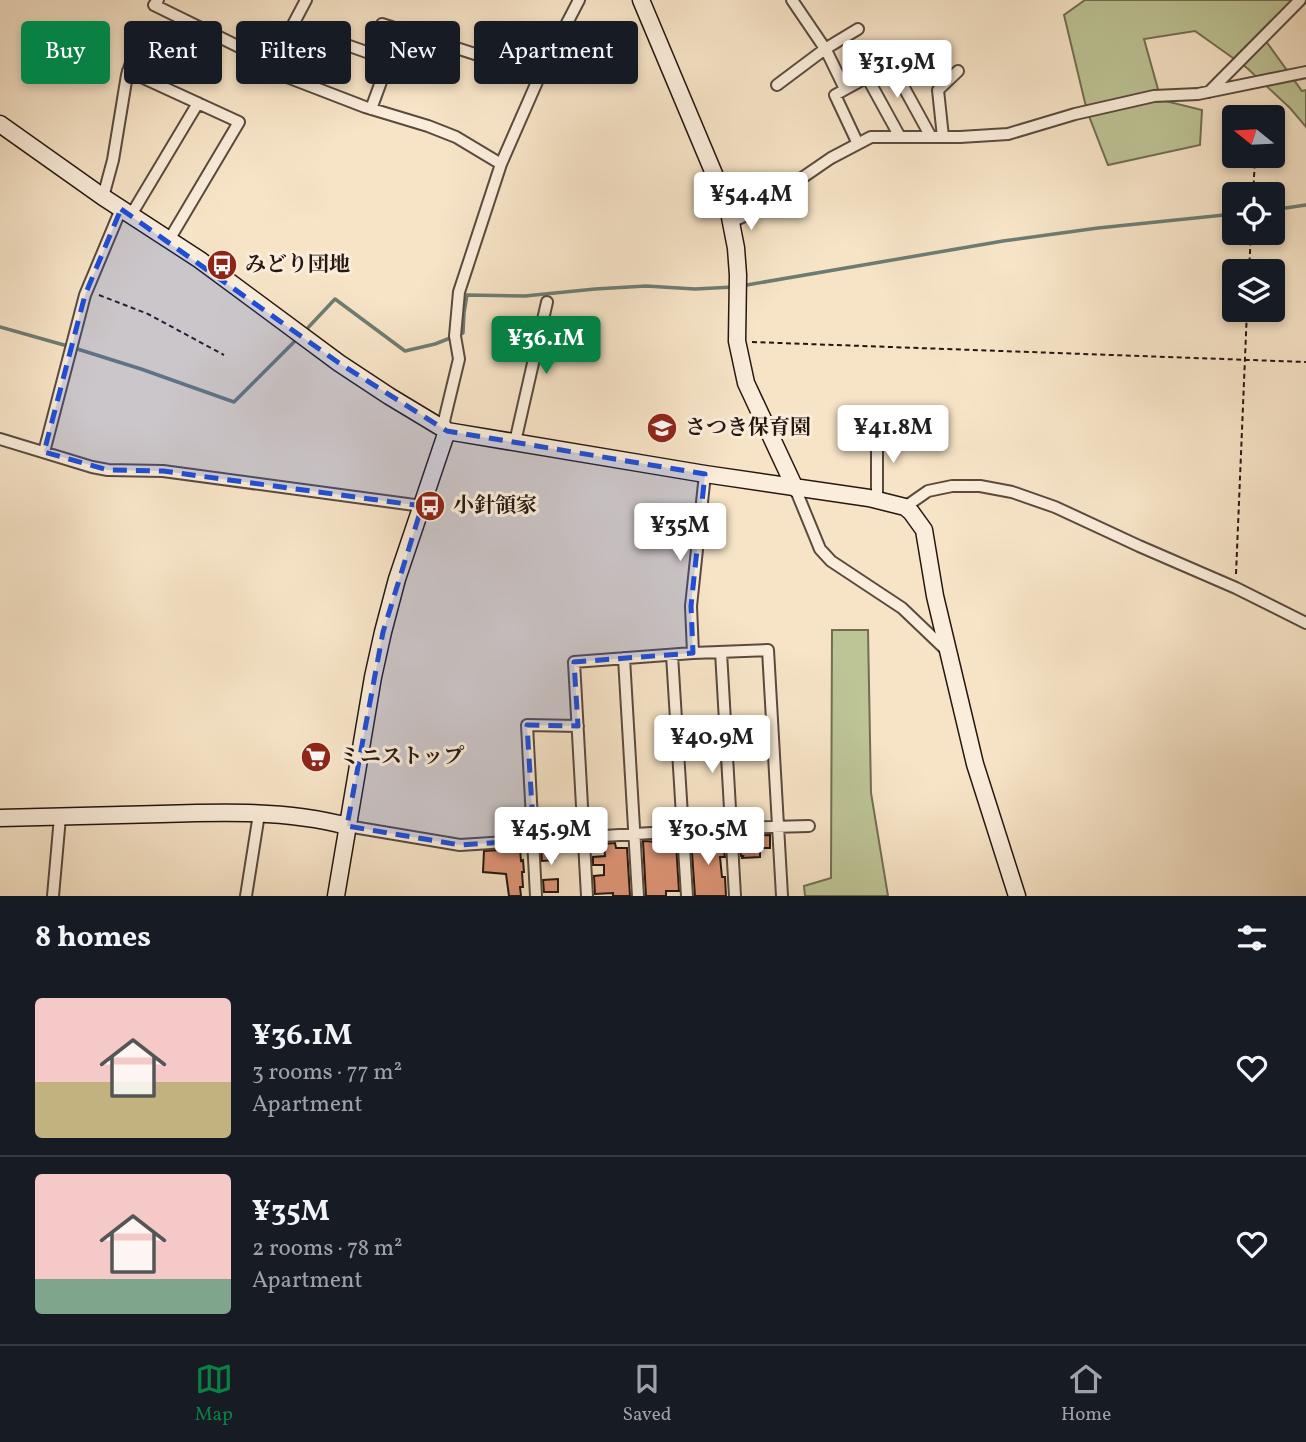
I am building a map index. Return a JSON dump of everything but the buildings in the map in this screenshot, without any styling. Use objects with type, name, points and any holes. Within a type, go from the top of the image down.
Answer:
[{"type":"street","points":[[158,0],[154,5],[236,45]]},
{"type":"street","points":[[296,21],[306,0]]},
{"type":"street","points":[[568,21],[579,0]]},
{"type":"street","points":[[641,0],[728,207],[738,275],[737,341],[746,383],[820,549],[831,561],[902,608],[948,652]]},
{"type":"street","points":[[792,0],[825,49],[845,89]]},
{"type":"street","points":[[1209,92],[1300,0]]},
{"type":"street","points":[[777,85],[825,49],[858,29]]},
{"type":"street","points":[[351,47],[388,60],[371,109]]},
{"type":"street","points":[[894,70],[917,55]]},
{"type":"street","points":[[858,144],[835,95],[891,64],[937,137]]},
{"type":"street","points":[[937,137],[938,90],[958,71]]},
{"type":"street","points":[[731,222],[751,213],[831,158],[871,137],[1007,134],[1075,114],[1154,96],[1198,94],[1306,72]]},
{"type":"street","points":[[867,77],[900,137]]},
{"type":"street","points":[[103,197],[113,160],[126,84]]},
{"type":"street","points":[[156,84],[239,122],[169,240]]},
{"type":"street","points":[[305,84],[456,137],[501,164]]},
{"type":"street","points":[[336,896],[383,632],[397,579],[447,431],[444,421],[460,359],[455,336],[459,292],[501,164],[536,84]]},
{"type":"street","points":[[44,452],[87,290],[126,212],[198,103]]},
{"type":"street","points":[[0,124],[103,197],[234,284],[339,363],[447,431],[877,500],[905,507],[924,530],[935,596],[975,764],[1017,896]]},
{"type":"street","points":[[515,442],[547,302]]},
{"type":"street","points":[[877,430],[877,500]]},
{"type":"street","points":[[0,439],[108,470],[163,471],[422,506]]},
{"type":"street","points":[[693,653],[691,606],[705,474]]},
{"type":"street","points":[[905,507],[928,491],[952,486],[981,486],[1012,492],[1055,506],[1236,588],[1306,623]]},
{"type":"street","points":[[587,896],[574,662],[768,650],[782,896]]},
{"type":"street","points":[[721,652],[735,896]]},
{"type":"street","points":[[672,655],[687,896]]},
{"type":"street","points":[[624,659],[638,896]]},
{"type":"street","points":[[536,896],[527,725],[578,726]]},
{"type":"street","points":[[0,818],[220,812],[259,814],[303,818],[460,845],[731,828],[809,826]]},
{"type":"street","points":[[246,896],[259,814]]},
{"type":"street","points":[[53,896],[60,817]]},
{"type":"path","points":[[87,290],[148,314],[224,355]]},
{"type":"path","points":[[1236,588],[1246,322]]},
{"type":"path","points":[[737,341],[1306,362]]},
{"type":"highlighted area","points":[[121,209],[339,363],[447,431],[705,474],[691,606],[693,653],[574,662],[578,726],[527,725],[534,840],[460,845],[347,826],[383,632],[422,506],[163,471],[108,470],[44,452],[85,295]]},
{"type":"green space","points":[[1085,0],[1292,0],[1260,33],[1302,91],[1306,90],[1306,127],[1290,108],[1247,68],[1195,31],[1144,39],[1161,100],[1202,110],[1200,145],[1108,165],[1087,111],[1064,15]]},
{"type":"green space","points":[[832,630],[868,630],[871,793],[888,896],[805,896],[804,886],[831,878]]},
{"type":"waterway","points":[[1285,208],[1306,205]]},
{"type":"waterway","points":[[741,286],[1003,241],[1222,215]]},
{"type":"waterway","points":[[303,333],[335,299],[405,351],[435,344],[463,333],[467,295],[525,296],[646,286],[695,289],[733,287]]},
{"type":"waterway","points":[[0,327],[141,369],[234,402],[298,338]]},
{"type":"place","name":"みどり団地","points":[[222,265]]},
{"type":"place","name":"さつき保育園","points":[[662,428]]},
{"type":"place","name":"小針領家","points":[[430,506]]},
{"type":"place","name":"ミニストップ","points":[[316,757]]}]
